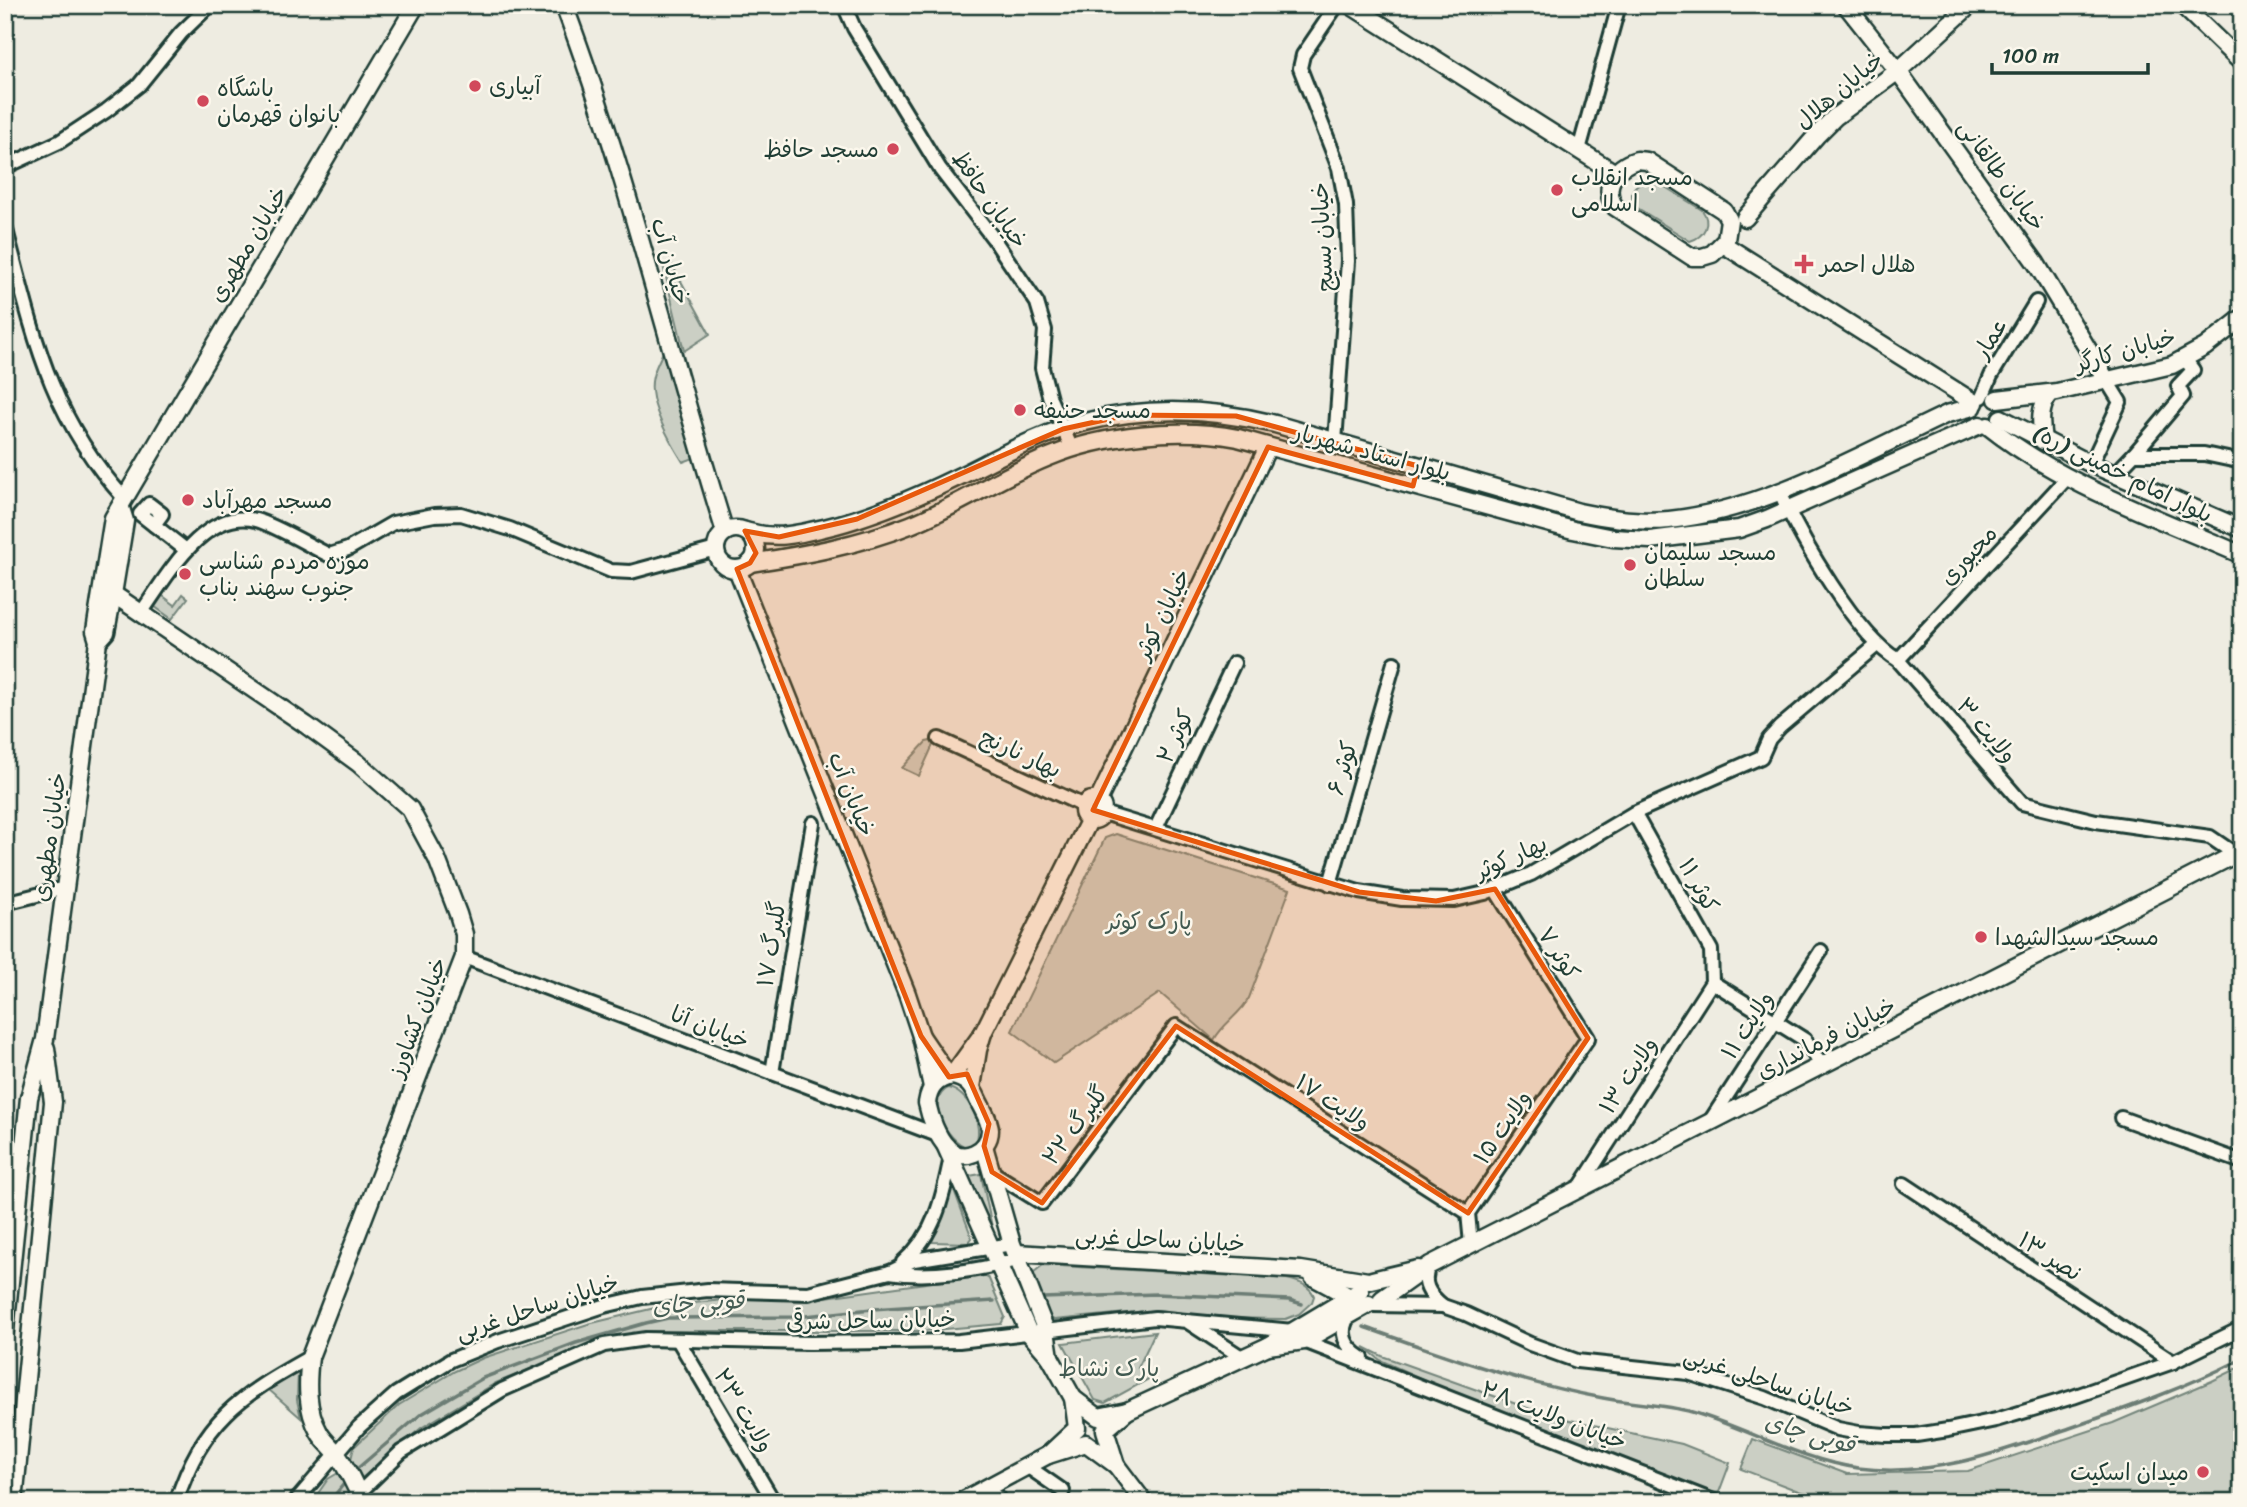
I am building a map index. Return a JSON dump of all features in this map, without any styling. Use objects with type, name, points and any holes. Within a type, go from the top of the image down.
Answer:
[{"type":"main road","name":"خیابان مطهری","points":[[45,1039],[98,641],[95,631],[113,518],[416,5]]},
{"type":"main road","name":"خیابان آب","points":[[564,5],[604,116],[631,203],[704,467],[725,532]]},
{"type":"main road","points":[[1350,5],[1615,173]]},
{"type":"main road","name":"خیابان طالقانی","points":[[1846,5],[1898,71],[2036,263],[2108,381]]},
{"type":"main road","name":"خیابان هلال","points":[[1745,218],[1816,135],[1835,117],[1898,71],[1970,5]]},
{"type":"main road","points":[[2182,5],[2242,63]]},
{"type":"main road","points":[[1647,161],[1702,195],[1727,216],[1729,231],[1725,242],[1712,254],[1692,257],[1615,206],[1609,187],[1615,173],[1627,163],[1647,161]]},
{"type":"main road","points":[[1725,242],[1987,411]]},
{"type":"main road","name":"خیابان کارگر","points":[[1987,411],[2172,365],[2229,331],[2242,318]]},
{"type":"main road","points":[[2043,441],[2040,416],[2050,394]]},
{"type":"main road","name":"بلوار استاد شهریار","points":[[746,531],[779,537],[857,519],[905,502],[1008,451],[1063,429],[1115,416],[1191,411],[1254,419],[1579,512],[1627,519],[1667,520],[1717,512],[1780,492],[1947,414],[1987,411]]},
{"type":"main road","name":"بلوار استاد شهریار","points":[[743,566],[857,542],[911,525],[1038,462],[1072,449],[1123,438],[1183,432],[1223,436],[1268,447],[1573,530],[1630,540],[1667,539],[1732,530],[1788,510],[1987,411]]},
{"type":"main road","name":"بلوار امام خمینی (ره)","points":[[1987,411],[2114,475],[2242,529]]},
{"type":"main road","name":"بلوار امام خمینی (ره)","points":[[1987,411],[2029,455],[2068,477],[2242,555]]},
{"type":"main road","name":"خیابان کوثر","points":[[951,1077],[983,1033],[1094,810],[1268,447]]},
{"type":"main road","name":"خیابان مطهری","points":[[98,641],[106,632],[113,594],[125,521],[123,503]]},
{"type":"main road","points":[[735,529],[746,531],[756,546],[754,558],[743,566],[724,566],[716,549],[720,537],[735,529]]},
{"type":"main road","name":"خیابان آب","points":[[743,566],[903,982],[921,1036],[932,1087]]},
{"type":"main road","name":"خیابان کشاورز","points":[[113,594],[306,725],[358,763],[410,809],[437,859],[464,934],[464,957],[310,1357],[307,1383],[312,1415],[320,1435],[337,1455],[359,1499]]},
{"type":"main road","name":"خیابان فرمانداری","points":[[1299,1336],[1368,1294],[1578,1190],[2238,852]]},
{"type":"main road","name":"خیابان کوثر","points":[[972,1087],[983,1033]]},
{"type":"main road","name":"خیابان آب","points":[[921,1036],[951,1077]]},
{"type":"main road","points":[[5,1331],[29,1098],[45,1039]]},
{"type":"main road","points":[[14,1501],[53,1102],[45,1039]]},
{"type":"main road","points":[[946,1147],[953,1153],[970,1155],[984,1146],[989,1139],[989,1125],[972,1087],[967,1081],[951,1077],[932,1087],[927,1103],[946,1147],[991,1249],[997,1265],[1029,1333],[1049,1357],[1073,1398],[1101,1423],[1116,1465],[1142,1501]]},
{"type":"main road","points":[[27,1113],[30,1105],[43,1102],[51,1107],[52,1115]]},
{"type":"main road","points":[[984,1146],[1015,1253],[1046,1331],[1049,1357]]},
{"type":"main road","name":"خیابان ساحل غربی","points":[[1015,1253],[1301,1270],[1368,1294]]},
{"type":"main road","name":"خیابان ساحل غربی","points":[[1301,1270],[1368,1294]]},
{"type":"main road","name":"خیابان فرمانداری","points":[[1101,1423],[1268,1346],[1349,1315],[1368,1294]]},
{"type":"main road","points":[[1073,1398],[1079,1437],[1116,1465]]},
{"type":"main road","points":[[1048,1455],[1085,1417],[1101,1423]]},
{"type":"main road","points":[[960,1502],[1048,1455],[1098,1442],[1103,1437],[1101,1423]]},
{"type":"street","points":[[5,167],[59,142],[106,111],[139,85],[174,41],[211,5]]},
{"type":"street","name":"خیابان حافظ","points":[[844,5],[854,28],[940,169],[993,238],[1037,303],[1045,330],[1042,368],[1050,399],[1072,449]]},
{"type":"street","name":"خیابان بسیج","points":[[1335,442],[1348,261],[1346,205],[1339,168],[1300,68],[1303,55],[1337,5]]},
{"type":"street","points":[[1579,150],[1619,5]]},
{"type":"street","points":[[1727,216],[1745,218]]},
{"type":"street","points":[[1725,242],[1745,218]]},
{"type":"street","points":[[5,226],[34,335],[52,389],[84,449],[123,503]]},
{"type":"street","name":"عمار","points":[[1987,411],[1991,376],[2036,302]]},
{"type":"street","points":[[2114,475],[2183,396],[2178,386],[2193,370],[2185,359]]},
{"type":"street","points":[[2091,464],[2120,402],[2108,381]]},
{"type":"street","points":[[1947,414],[1953,399],[1948,386]]},
{"type":"street","points":[[2134,454],[2204,454],[2242,462]]},
{"type":"street","points":[[1413,486],[1418,466]]},
{"type":"street","name":"محبوری","points":[[1898,660],[2068,477]]},
{"type":"street","name":"ولایت ۳","points":[[1780,492],[1832,585],[1877,645],[1898,660],[2022,803],[2096,821],[2210,837],[2238,852]]},
{"type":"street","points":[[141,612],[195,540],[227,521],[242,519],[257,520],[329,555],[348,549],[393,523],[451,514],[471,516],[510,529],[611,571],[622,573],[716,549]]},
{"type":"street","points":[[154,525],[186,550]]},
{"type":"street","name":"بهار کوثر","points":[[1094,810],[1330,884],[1385,897],[1436,901],[1471,897],[1546,867],[1634,813],[1761,757],[1769,739],[1780,727],[1877,645]]},
{"type":"street","name":"کوثر ۲","points":[[1156,828],[1234,663]]},
{"type":"street","name":"کوثر ۶","points":[[1330,884],[1394,663]]},
{"type":"street","name":"بهار نارنج","points":[[939,739],[1094,810]]},
{"type":"street","name":"کوثر ۱۱","points":[[1634,813],[1711,950],[1712,982]]},
{"type":"street","name":"گلبرگ ۱۷","points":[[772,1073],[813,823]]},
{"type":"street","points":[[5,903],[65,888]]},
{"type":"street","name":"کوثر ۷","points":[[1495,889],[1588,1038]]},
{"type":"street","name":"ولایت ۱۱","points":[[1709,1123],[1821,951]]},
{"type":"street","name":"خیابان آنا","points":[[464,957],[772,1073],[946,1147]]},
{"type":"street","points":[[1712,982],[1805,1040],[1821,1065]]},
{"type":"street","name":"ولایت ۱۳","points":[[1578,1190],[1712,982]]},
{"type":"street","name":"گلبرگ ۲۲","points":[[992,1172],[1042,1203],[1176,1026]]},
{"type":"street","name":"ولایت ۱۷","points":[[1176,1026],[1468,1213]]},
{"type":"street","name":"ولایت ۱۵","points":[[1468,1213],[1588,1038]]},
{"type":"street","points":[[2121,1118],[2242,1162]]},
{"type":"street","points":[[890,1272],[915,1252],[930,1231],[940,1203],[946,1147]]},
{"type":"street","name":"نصر ۱۳","points":[[1905,1184],[2173,1362]]},
{"type":"street","points":[[1468,1213],[1471,1244]]},
{"type":"street","name":"خیابان ساحل غربی","points":[[295,1502],[359,1427],[396,1394],[451,1360],[498,1341],[604,1306],[642,1297],[708,1290],[808,1293],[890,1272],[914,1260],[991,1249],[1015,1253]]},
{"type":"street","name":"خیابان ساحل غربی","points":[[890,1272],[912,1276],[997,1265],[1015,1253]]},
{"type":"street","points":[[1430,1265],[1425,1284],[1434,1300],[1443,1306]]},
{"type":"street","name":"خیابان ساحلی غربی","points":[[1368,1294],[1443,1306],[1530,1344],[1577,1361],[1688,1373],[1765,1398],[1838,1429],[1859,1433],[1916,1435],[1996,1420],[2073,1397],[2173,1362],[2242,1328]]},
{"type":"street","name":"خیابان ولایت ۲۸","points":[[1349,1315],[1343,1328],[1345,1342],[1353,1353],[1377,1368]]},
{"type":"street","name":"خیابان ساحل شرقی","points":[[359,1499],[401,1452],[502,1390],[604,1345],[646,1339],[810,1343],[959,1341],[1154,1318],[1299,1336]]},
{"type":"street","points":[[1185,1320],[1243,1358]]},
{"type":"street","name":"خیابان ولایت ۲۸","points":[[1299,1336],[1716,1502]]},
{"type":"street","name":"ولایت ۲۳","points":[[678,1340],[774,1502]]},
{"type":"street","points":[[176,1502],[203,1440],[225,1412],[262,1384],[310,1357]]},
{"type":"street","points":[[1027,1466],[1063,1490]]},
{"type":"street","points":[[985,1488],[1003,1502]]},
{"type":"highlighted area","points":[[1127,415],[1236,416],[1418,466],[1413,486],[1268,447],[1093,810],[1359,892],[1436,901],[1495,889],[1588,1038],[1468,1213],[1176,1026],[1042,1203],[992,1172],[984,1146],[989,1124],[967,1074],[949,1077],[921,1036],[737,569],[750,563],[756,553],[745,531],[779,537],[857,519],[1063,429]]},
{"type":"green space","points":[[1645,180],[1654,180],[1702,210],[1706,220],[1703,233],[1690,241],[1636,207],[1632,198],[1633,191]]},
{"type":"green space","points":[[670,261],[710,334],[684,351],[663,265]]},
{"type":"green space","points":[[664,350],[694,458],[683,462],[664,428],[653,400],[652,380]]},
{"type":"green space","points":[[159,593],[175,605],[183,594],[188,598],[172,619],[151,604]]},
{"type":"green space","points":[[931,741],[933,745],[919,776],[902,768],[926,742]]},
{"type":"green space","name":"پارک کوثر","points":[[1116,834],[1290,889],[1249,998],[1214,1040],[1160,993],[1054,1063],[1012,1031],[1105,838]]},
{"type":"green space","points":[[948,1088],[962,1096],[973,1111],[978,1129],[975,1145],[967,1147],[960,1144],[941,1120],[938,1102],[941,1094]]},
{"type":"green space","points":[[981,1174],[994,1237],[969,1176]]},
{"type":"green space","points":[[951,1182],[972,1238],[968,1243],[932,1242],[946,1205]]},
{"type":"green space","points":[[1043,1265],[1287,1279],[1306,1286],[1314,1296],[1312,1302],[1299,1314],[1286,1319],[1221,1318],[1158,1310],[1054,1320],[1047,1317],[1033,1277],[1034,1272]]},
{"type":"green space","points":[[983,1275],[989,1279],[1005,1317],[1001,1324],[922,1331],[649,1331],[581,1349],[496,1383],[421,1428],[362,1478],[351,1459],[354,1447],[399,1405],[455,1371],[483,1358],[588,1324],[663,1306],[734,1299],[811,1299]]},
{"type":"green space","name":"پارک نشاط","points":[[1155,1332],[1138,1368],[1154,1376],[1105,1403],[1095,1400],[1063,1343]]},
{"type":"green space","points":[[1364,1347],[1382,1356],[1547,1415],[1682,1444],[1730,1463],[1718,1495],[1469,1400],[1380,1360]]},
{"type":"green space","points":[[2242,1366],[2242,1502],[1827,1502],[1741,1469],[1753,1439],[1847,1474],[1968,1471],[2113,1423]]},
{"type":"green space","points":[[298,1373],[297,1400],[301,1418],[268,1389]]},
{"type":"green space","points":[[338,1473],[349,1490],[345,1502],[312,1502],[328,1479]]},
{"type":"waterway","name":"قوبی چای","points":[[1043,1298],[1156,1294],[1289,1300],[1302,1304]]},
{"type":"waterway","name":"قوبی چای","points":[[358,1468],[420,1415],[483,1378],[576,1343],[646,1323],[668,1318],[796,1317],[994,1301]]},
{"type":"waterway","name":"قوبی چای","points":[[1364,1327],[1512,1376],[1572,1392],[1692,1412],[1815,1458],[1858,1468],[1885,1470],[1939,1466],[2018,1446],[2157,1396],[2242,1359]]},
{"type":"waterway","name":"قوبی چای","points":[[329,1502],[343,1485]]},
{"type":"place","name":"آبیاری","points":[[475,86]]},
{"type":"place","name":"باشگاه بانوان قهرمان","points":[[203,101]]},
{"type":"place","name":"مسجد حافظ","points":[[893,149]]},
{"type":"place","name":"مسجد انقلاب اسلامی","points":[[1557,190]]},
{"type":"place","name":"هلال احمر","points":[[1804,264]]},
{"type":"place","name":"مسجد حنیفه","points":[[1020,410]]},
{"type":"place","name":"مسجد مهرآباد","points":[[188,500]]},
{"type":"place","name":"مسجد سلیمان سلطان","points":[[1630,565]]},
{"type":"place","name":"موزه مردم شناسی جنوب سهند بناب","points":[[185,574]]},
{"type":"place","name":"مسجد سیدالشهدا","points":[[1981,937]]},
{"type":"place","name":"میدان اسکیت","points":[[2203,1472]]}]
